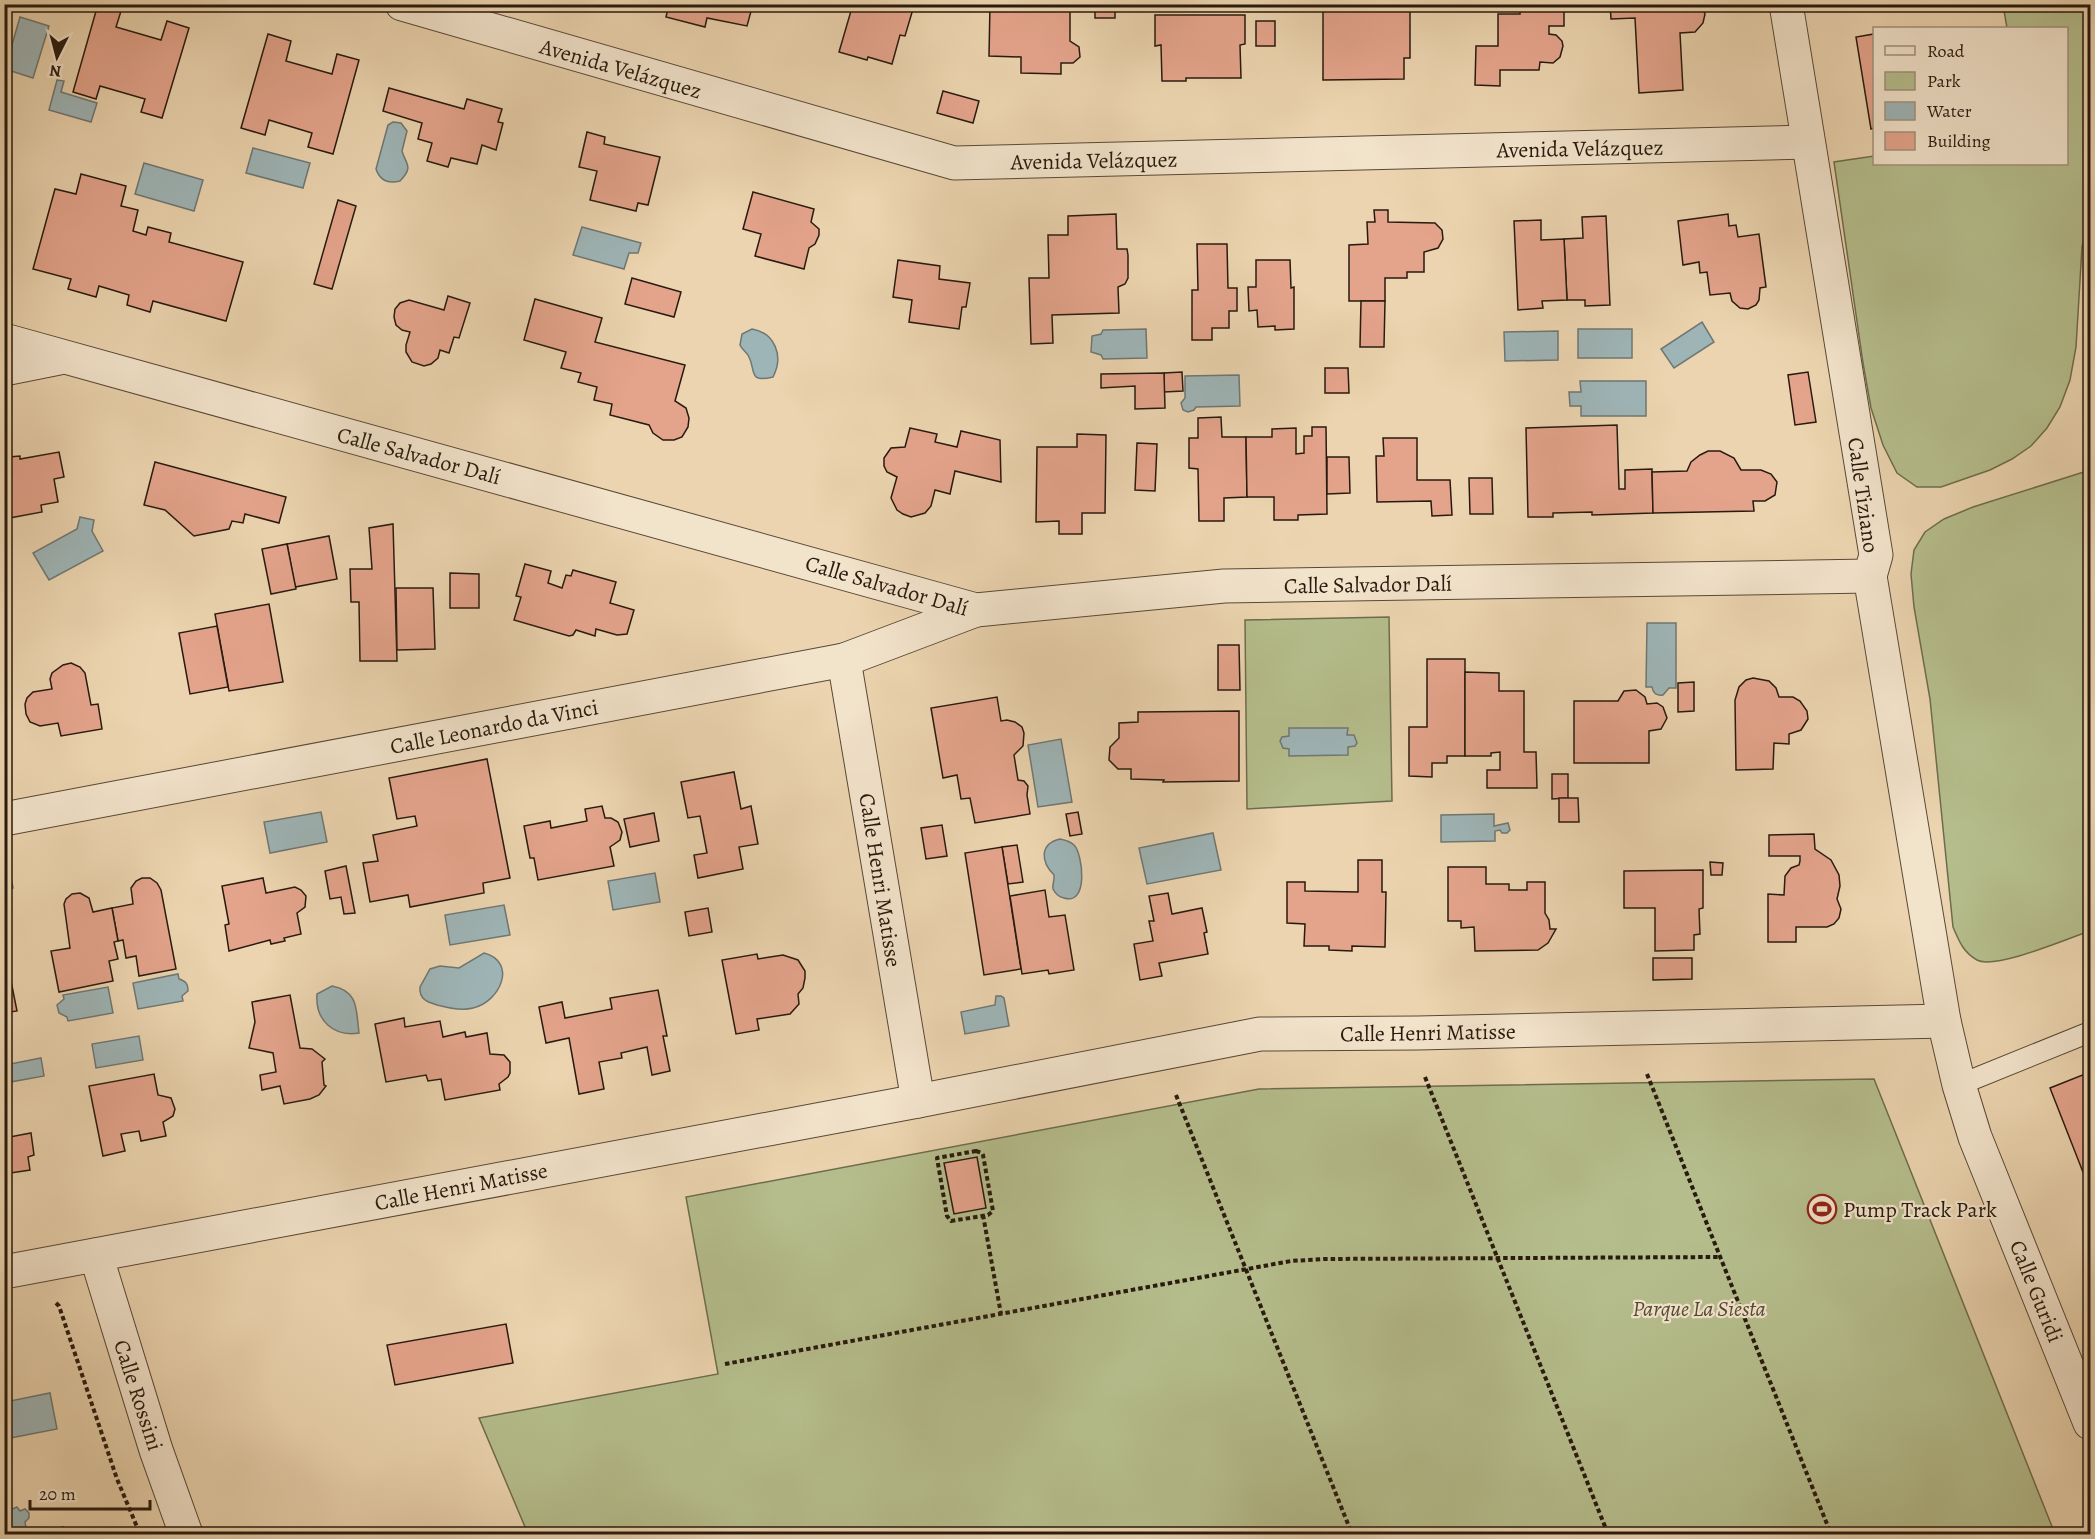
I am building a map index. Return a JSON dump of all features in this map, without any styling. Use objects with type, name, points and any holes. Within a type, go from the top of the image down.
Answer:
[{"type":"street","name":"Avenida Velázquez","points":[[402,4],[954,163],[1808,142]]},
{"type":"street","name":"Calle Tiziano","points":[[1786,4],[1876,555],[1870,576],[1944,1021]]},
{"type":"street","name":"Calle Salvador Dalí","points":[[4,340],[976,610],[1224,586],[1870,576]]},
{"type":"street","points":[[4,369],[66,357]]},
{"type":"street","name":"Calle Leonardo da Vinci","points":[[4,819],[844,660],[976,610]]},
{"type":"street","name":"Calle Henri Matisse","points":[[844,660],[918,1101]]},
{"type":"street","name":"Calle Guridi","points":[[1944,1021],[1959,1086],[1991,1180],[2091,1423]]},
{"type":"street","name":"Calle Henri Matisse","points":[[4,1272],[918,1101],[1260,1034],[1418,1033],[1944,1021]]},
{"type":"street","name":"Calle Rossini","points":[[96,1255],[156,1450],[186,1534]]},
{"type":"lane","points":[[1959,1086],[2091,1032]]},
{"type":"path","points":[[1647,1074],[1831,1534]]},
{"type":"path","points":[[1425,1077],[1608,1534]]},
{"type":"path","points":[[1176,1095],[1352,1534]]},
{"type":"path","points":[[976,1150],[982,1152],[993,1211],[988,1215],[983,1215],[954,1221],[948,1219],[937,1158],[976,1150]]},
{"type":"path","points":[[983,1215],[1001,1314]]},
{"type":"path","points":[[725,1364],[1291,1261],[1720,1257]]},
{"type":"path","points":[[55,1303],[58,1304],[117,1479],[140,1534]]},
{"type":"green space","points":[[2003,5],[2090,5],[2090,213],[2082,247],[2076,347],[2070,380],[2060,407],[2047,428],[2031,446],[1990,470],[1941,487],[1917,487],[1897,473],[1883,445],[1871,408],[1834,162],[1873,156],[1873,165],[2068,165],[2068,27],[2007,27]]},
{"type":"green space","points":[[2090,470],[2090,931],[2015,957],[1986,962],[1977,960],[1965,950],[1953,927],[1930,699],[1914,607],[1911,574],[1914,550],[1925,532],[1944,519],[1973,507]]},
{"type":"green space","points":[[1389,617],[1392,801],[1247,809],[1245,620]]},
{"type":"green space","name":"Parque La Siesta","points":[[1874,1079],[2055,1534],[528,1534],[479,1418],[718,1374],[686,1197],[1259,1089]]},
{"type":"water","points":[[20,17],[49,26],[33,78],[5,69]]},
{"type":"water","points":[[57,80],[64,81],[61,92],[97,103],[91,122],[49,110]]},
{"type":"water","points":[[393,122],[401,123],[407,131],[402,151],[408,169],[400,181],[392,182],[382,179],[376,169],[388,125]]},
{"type":"water","points":[[253,148],[310,163],[303,188],[246,173]]},
{"type":"water","points":[[144,163],[203,180],[194,211],[135,194]]},
{"type":"water","points":[[582,227],[641,243],[638,253],[629,253],[624,269],[573,255]]},
{"type":"water","points":[[1702,322],[1714,342],[1674,368],[1661,349]]},
{"type":"water","points":[[752,329],[760,331],[772,340],[778,361],[773,377],[756,377],[748,355],[740,345],[742,334]]},
{"type":"water","points":[[1146,329],[1147,358],[1103,359],[1101,355],[1091,352],[1092,336],[1101,334],[1103,330]]},
{"type":"water","points":[[1578,329],[1632,329],[1632,358],[1578,358]]},
{"type":"water","points":[[1558,331],[1558,360],[1505,361],[1504,332]]},
{"type":"water","points":[[1239,375],[1240,406],[1196,407],[1188,412],[1183,410],[1181,403],[1185,398],[1185,376]]},
{"type":"water","points":[[1580,381],[1646,381],[1646,416],[1581,416],[1581,406],[1570,406],[1569,392],[1581,392]]},
{"type":"water","points":[[80,517],[94,520],[92,531],[103,551],[49,580],[33,553],[77,529]]},
{"type":"water","points":[[1647,623],[1676,623],[1676,688],[1669,688],[1663,695],[1656,694],[1652,687],[1646,687]]},
{"type":"water","points":[[1289,728],[1348,728],[1347,735],[1354,735],[1357,743],[1355,746],[1348,747],[1348,755],[1289,756],[1289,749],[1283,748],[1280,741],[1282,737],[1289,736]]},
{"type":"water","points":[[1061,739],[1072,802],[1038,807],[1028,745]]},
{"type":"water","points":[[321,812],[327,842],[270,853],[264,822]]},
{"type":"water","points":[[1494,814],[1494,826],[1508,823],[1510,830],[1507,833],[1502,833],[1500,830],[1495,831],[1495,841],[1441,842],[1441,815]]},
{"type":"water","points":[[1213,833],[1221,870],[1147,884],[1139,848]]},
{"type":"water","points":[[1060,839],[1074,845],[1080,858],[1081,887],[1072,898],[1059,896],[1055,892],[1053,889],[1054,875],[1046,865],[1045,849],[1053,841]]},
{"type":"water","points":[[8,862],[13,888],[5,890],[5,863]]},
{"type":"water","points":[[655,873],[660,902],[613,910],[608,881]]},
{"type":"water","points":[[504,905],[510,935],[450,945],[445,915]]},
{"type":"water","points":[[484,953],[494,958],[503,973],[497,990],[483,1004],[469,1009],[455,1009],[433,1004],[422,997],[420,987],[430,969],[440,966],[459,968]]},
{"type":"water","points":[[178,974],[179,979],[188,986],[188,991],[182,996],[183,1001],[138,1009],[133,983]]},
{"type":"water","points":[[332,986],[347,992],[352,997],[359,1033],[341,1032],[328,1025],[323,1019],[319,1012],[317,994]]},
{"type":"water","points":[[108,987],[113,1013],[68,1021],[67,1017],[59,1013],[57,1005],[64,999],[63,995]]},
{"type":"water","points":[[996,996],[1004,998],[1009,1026],[965,1034],[961,1012],[995,1005]]},
{"type":"water","points":[[139,1036],[143,1060],[96,1068],[92,1044]]},
{"type":"water","points":[[41,1058],[44,1076],[5,1083],[5,1065]]},
{"type":"water","points":[[50,1393],[57,1429],[5,1439],[5,1402]]},
{"type":"water","points":[[17,1507],[20,1511],[25,1509],[29,1513],[29,1518],[25,1522],[26,1528],[5,1534],[5,1512]]},
{"type":"building","points":[[98,4],[110,4],[122,8],[116,27],[161,40],[167,21],[189,28],[162,118],[141,112],[145,99],[100,86],[96,99],[73,92]]},
{"type":"building","points":[[669,4],[753,4],[747,26],[707,18],[705,27],[666,17]]},
{"type":"building","points":[[853,4],[899,4],[913,9],[905,36],[900,35],[892,64],[839,52]]},
{"type":"building","points":[[990,4],[1044,4],[1044,9],[1070,10],[1070,41],[1079,47],[1080,57],[1073,63],[1061,63],[1061,74],[1021,73],[1021,57],[989,56]]},
{"type":"building","points":[[1095,4],[1115,4],[1115,18],[1095,18]]},
{"type":"building","points":[[1323,4],[1401,4],[1401,11],[1410,11],[1410,58],[1404,58],[1404,79],[1323,80]]},
{"type":"building","points":[[1520,4],[1564,4],[1564,26],[1549,26],[1549,34],[1556,35],[1562,41],[1560,57],[1553,63],[1540,62],[1539,70],[1500,70],[1500,86],[1475,85],[1476,46],[1498,46],[1498,14],[1520,14]]},
{"type":"building","points":[[1610,4],[1701,4],[1705,14],[1703,23],[1695,32],[1680,33],[1683,90],[1639,93],[1635,18],[1611,19]]},
{"type":"building","points":[[1155,15],[1245,15],[1245,44],[1240,45],[1241,78],[1186,78],[1186,81],[1162,81],[1161,45],[1155,46]]},
{"type":"building","points":[[1256,21],[1275,21],[1275,46],[1256,46]]},
{"type":"building","points":[[268,34],[291,41],[286,61],[332,74],[337,54],[359,60],[333,154],[308,147],[312,133],[269,120],[265,135],[241,128]]},
{"type":"building","points":[[1873,34],[1873,128],[1871,129],[1856,37]]},
{"type":"building","points":[[389,88],[464,109],[467,99],[502,109],[498,122],[503,123],[496,150],[482,145],[477,164],[451,158],[448,167],[427,161],[432,143],[418,139],[422,123],[383,111]]},
{"type":"building","points":[[943,91],[979,101],[973,123],[937,113]]},
{"type":"building","points":[[587,132],[605,137],[604,144],[660,157],[648,205],[638,203],[636,211],[590,200],[597,171],[579,167]]},
{"type":"building","points":[[81,174],[126,186],[121,206],[138,210],[133,231],[146,235],[148,227],[171,233],[169,242],[243,262],[226,321],[153,301],[150,312],[127,305],[129,295],[99,286],[96,297],[68,289],[71,279],[33,269],[55,189],[76,194]]},
{"type":"building","points":[[753,192],[814,209],[811,222],[819,229],[819,235],[815,244],[809,248],[804,269],[755,256],[761,234],[743,229]]},
{"type":"building","points":[[338,200],[356,206],[332,289],[314,284]]},
{"type":"building","points":[[1374,210],[1388,210],[1388,222],[1435,223],[1442,230],[1443,239],[1438,248],[1424,252],[1424,272],[1407,272],[1407,278],[1385,278],[1385,301],[1349,301],[1349,245],[1368,244],[1367,222],[1375,222]]},
{"type":"building","points":[[1116,214],[1117,249],[1127,249],[1128,255],[1128,278],[1125,284],[1118,287],[1119,313],[1052,315],[1053,343],[1031,344],[1029,278],[1049,278],[1048,235],[1068,235],[1068,216]]},
{"type":"building","points":[[1728,214],[1729,226],[1736,225],[1738,237],[1759,234],[1766,287],[1760,288],[1759,300],[1756,305],[1748,309],[1740,308],[1732,301],[1730,293],[1710,295],[1707,272],[1700,273],[1699,262],[1683,265],[1678,221]]},
{"type":"building","points":[[1606,216],[1610,305],[1585,306],[1585,300],[1567,300],[1564,239],[1583,238],[1582,217]]},
{"type":"building","points":[[1541,220],[1541,240],[1564,239],[1567,300],[1542,301],[1543,308],[1518,310],[1514,221]]},
{"type":"building","points":[[1197,244],[1227,244],[1228,288],[1237,288],[1237,311],[1229,311],[1229,328],[1212,328],[1212,340],[1192,340],[1192,290],[1198,290]]},
{"type":"building","points":[[898,260],[940,266],[939,279],[970,283],[966,307],[962,307],[959,329],[909,322],[912,300],[893,297]]},
{"type":"building","points":[[1256,260],[1290,260],[1291,288],[1294,287],[1294,329],[1275,330],[1275,326],[1258,327],[1257,310],[1249,311],[1248,287],[1256,287]]},
{"type":"building","points":[[632,278],[681,292],[674,317],[625,304]]},
{"type":"building","points":[[448,296],[470,303],[459,338],[454,337],[449,353],[440,350],[438,358],[431,364],[424,366],[412,362],[406,352],[410,332],[396,325],[395,309],[400,303],[409,300],[444,310]]},
{"type":"building","points":[[535,299],[602,318],[595,342],[685,365],[675,401],[686,408],[689,418],[688,427],[682,437],[663,440],[653,433],[649,425],[610,415],[612,404],[594,400],[597,387],[578,382],[581,373],[561,368],[566,352],[524,340]]},
{"type":"building","points":[[1361,301],[1385,301],[1384,347],[1360,347]]},
{"type":"building","points":[[1325,368],[1348,368],[1349,393],[1325,393]]},
{"type":"building","points":[[1182,372],[1183,391],[1164,392],[1164,373]]},
{"type":"building","points":[[1808,372],[1816,422],[1795,425],[1788,375]]},
{"type":"building","points":[[1164,373],[1165,408],[1135,409],[1135,386],[1101,388],[1101,374]]},
{"type":"building","points":[[1221,417],[1222,437],[1246,437],[1247,497],[1224,498],[1224,521],[1199,521],[1198,469],[1189,468],[1189,438],[1198,438],[1198,418]]},
{"type":"building","points":[[1617,425],[1619,489],[1625,489],[1625,470],[1652,469],[1653,513],[1592,515],[1592,512],[1553,513],[1553,517],[1528,517],[1526,428]]},
{"type":"building","points":[[1312,427],[1326,427],[1327,514],[1298,515],[1298,520],[1274,520],[1274,497],[1247,497],[1246,437],[1272,437],[1272,429],[1296,428],[1296,454],[1304,453],[1304,436],[1312,436]]},
{"type":"building","points":[[910,428],[937,434],[935,442],[957,447],[961,431],[1000,440],[1001,482],[955,471],[950,494],[935,490],[931,506],[925,513],[911,517],[903,514],[897,510],[891,498],[897,477],[887,472],[884,458],[891,448],[905,447]]},
{"type":"building","points":[[1077,434],[1106,435],[1105,513],[1082,513],[1082,534],[1059,534],[1059,521],[1036,522],[1037,447],[1077,447]]},
{"type":"building","points":[[1383,438],[1417,438],[1417,480],[1450,480],[1452,515],[1432,516],[1431,501],[1377,502],[1376,456],[1384,456]]},
{"type":"building","points":[[1137,443],[1157,444],[1155,491],[1135,490]]},
{"type":"building","points":[[1708,451],[1720,451],[1734,458],[1741,470],[1761,470],[1771,474],[1777,482],[1775,495],[1765,501],[1753,501],[1754,511],[1653,513],[1652,472],[1687,471],[1691,462]]},
{"type":"building","points":[[59,452],[64,477],[54,479],[58,502],[41,505],[42,512],[4,519],[4,462],[9,462],[9,457],[20,456],[20,459]]},
{"type":"building","points":[[1327,457],[1349,457],[1350,493],[1327,494]]},
{"type":"building","points":[[155,462],[286,497],[279,523],[245,514],[243,523],[232,521],[229,529],[194,536],[165,510],[144,505]]},
{"type":"building","points":[[1469,478],[1492,478],[1493,514],[1470,514]]},
{"type":"building","points":[[393,524],[397,661],[360,661],[359,602],[351,602],[350,569],[372,569],[369,528]]},
{"type":"building","points":[[329,536],[337,579],[295,587],[287,544]]},
{"type":"building","points":[[287,544],[296,589],[271,594],[262,549]]},
{"type":"building","points":[[525,564],[551,571],[548,583],[562,588],[566,575],[571,576],[573,570],[616,582],[610,603],[634,610],[627,634],[617,635],[596,629],[595,636],[576,630],[573,635],[569,636],[514,620],[521,597],[516,596]]},
{"type":"building","points":[[450,573],[479,574],[479,608],[450,608]]},
{"type":"building","points":[[396,588],[433,588],[435,649],[397,650]]},
{"type":"building","points":[[269,604],[283,682],[229,691],[215,614]]},
{"type":"building","points":[[217,626],[228,687],[190,694],[179,633]]},
{"type":"building","points":[[1218,645],[1239,645],[1240,690],[1218,690]]},
{"type":"building","points":[[1427,659],[1465,659],[1465,756],[1447,756],[1447,763],[1432,763],[1432,777],[1409,776],[1409,727],[1427,727]]},
{"type":"building","points":[[71,663],[80,667],[85,673],[91,705],[98,704],[102,729],[61,736],[58,723],[40,726],[30,722],[25,704],[33,692],[52,689],[50,679],[52,673],[63,665]]},
{"type":"building","points":[[1465,672],[1499,673],[1499,691],[1524,691],[1524,752],[1536,752],[1537,788],[1487,788],[1487,770],[1500,770],[1500,752],[1491,753],[1491,756],[1465,756]]},
{"type":"building","points":[[1753,678],[1769,681],[1776,688],[1779,697],[1793,697],[1800,701],[1807,711],[1808,719],[1801,730],[1789,734],[1789,744],[1774,743],[1773,769],[1736,770],[1735,700],[1739,687],[1746,680]]},
{"type":"building","points":[[1694,682],[1694,711],[1678,712],[1678,683]]},
{"type":"building","points":[[1636,690],[1645,697],[1647,704],[1657,703],[1663,707],[1667,718],[1661,729],[1649,731],[1649,763],[1574,763],[1574,701],[1618,701],[1624,691]]},
{"type":"building","points":[[997,697],[1001,721],[1015,722],[1022,727],[1024,733],[1023,746],[1014,755],[1018,780],[1024,781],[1028,786],[1030,814],[975,823],[970,798],[961,799],[957,775],[943,778],[931,708]]},
{"type":"building","points":[[1239,711],[1239,781],[1163,782],[1164,780],[1131,779],[1131,769],[1118,769],[1109,760],[1110,747],[1119,738],[1119,723],[1138,722],[1138,712]]},
{"type":"building","points":[[487,759],[510,878],[483,883],[484,893],[410,907],[408,895],[370,902],[363,863],[378,861],[373,835],[417,826],[415,816],[397,819],[389,778]]},
{"type":"building","points":[[734,772],[741,809],[751,806],[758,844],[739,847],[743,869],[698,878],[694,855],[707,853],[700,816],[688,818],[681,782]]},
{"type":"building","points":[[1552,774],[1568,774],[1568,798],[1552,799]]},
{"type":"building","points":[[1559,798],[1578,798],[1579,822],[1559,822]]},
{"type":"building","points":[[602,806],[605,818],[618,822],[622,832],[620,840],[610,847],[614,866],[538,880],[534,858],[530,858],[524,826],[550,821],[551,828],[587,821],[585,809]]},
{"type":"building","points":[[1078,812],[1082,834],[1070,836],[1066,814]]},
{"type":"building","points":[[654,813],[659,841],[630,847],[624,819]]},
{"type":"building","points":[[942,825],[947,856],[926,859],[921,828]]},
{"type":"building","points":[[1814,834],[1815,849],[1831,860],[1839,875],[1840,886],[1837,899],[1841,909],[1839,918],[1827,927],[1796,927],[1796,942],[1768,942],[1768,894],[1784,895],[1785,876],[1791,868],[1799,865],[1800,861],[1800,856],[1769,856],[1769,835]]},
{"type":"building","points":[[1017,845],[1023,882],[1008,884],[1002,847]]},
{"type":"building","points":[[1002,847],[1021,969],[984,975],[965,853]]},
{"type":"building","points":[[1358,860],[1382,860],[1382,892],[1386,892],[1385,947],[1352,946],[1352,951],[1329,950],[1329,946],[1304,946],[1305,924],[1287,923],[1287,882],[1305,882],[1305,891],[1358,892]]},
{"type":"building","points":[[1710,862],[1723,863],[1722,875],[1711,875]]},
{"type":"building","points":[[346,866],[355,913],[344,914],[341,897],[330,899],[325,871]]},
{"type":"building","points":[[1448,867],[1486,867],[1486,884],[1509,884],[1509,890],[1527,890],[1527,882],[1545,882],[1545,913],[1550,929],[1556,929],[1548,943],[1538,950],[1475,951],[1474,927],[1461,928],[1461,921],[1448,921]]},
{"type":"building","points":[[1703,870],[1703,908],[1699,909],[1700,934],[1694,935],[1694,950],[1655,951],[1655,908],[1624,908],[1624,871]]},
{"type":"building","points":[[150,878],[161,890],[176,969],[139,976],[136,956],[126,958],[123,940],[118,941],[112,908],[133,904],[131,888],[136,881]]},
{"type":"building","points":[[263,878],[266,893],[295,887],[306,896],[305,907],[297,913],[301,934],[284,938],[285,941],[271,944],[270,940],[229,951],[225,925],[229,924],[222,886]]},
{"type":"building","points":[[1045,890],[1049,917],[1065,915],[1074,970],[1049,974],[1048,970],[1022,974],[1010,896]]},
{"type":"building","points":[[80,893],[89,898],[93,912],[112,908],[118,941],[114,942],[118,959],[109,961],[113,981],[59,992],[51,951],[70,948],[64,904],[72,894]]},
{"type":"building","points":[[1168,893],[1172,914],[1202,908],[1207,932],[1204,933],[1208,954],[1159,963],[1162,976],[1140,980],[1134,944],[1153,941],[1149,921],[1154,921],[1149,896]]},
{"type":"building","points":[[708,908],[712,932],[689,936],[685,912]]},
{"type":"building","points":[[757,954],[758,959],[783,955],[798,960],[805,971],[803,988],[798,994],[799,1004],[790,1014],[757,1019],[759,1030],[736,1034],[722,960]]},
{"type":"building","points":[[1653,958],[1692,958],[1692,979],[1653,980]]},
{"type":"building","points":[[4,966],[6,977],[10,976],[17,1011],[4,1013]]},
{"type":"building","points":[[658,990],[667,1036],[663,1036],[670,1071],[652,1075],[647,1047],[621,1053],[622,1058],[599,1062],[604,1089],[579,1094],[569,1038],[546,1043],[539,1007],[562,1002],[565,1018],[612,1009],[610,998]]},
{"type":"building","points":[[290,995],[300,1048],[312,1049],[325,1059],[322,1062],[324,1085],[326,1086],[319,1095],[310,1099],[284,1104],[280,1086],[262,1090],[260,1075],[276,1072],[273,1053],[249,1048],[255,1022],[252,1002]]},
{"type":"building","points":[[404,1018],[405,1027],[440,1021],[443,1037],[465,1032],[466,1037],[487,1033],[490,1054],[504,1055],[510,1062],[510,1073],[499,1084],[500,1090],[445,1100],[441,1079],[428,1081],[426,1075],[386,1082],[375,1024]]},
{"type":"building","points":[[2090,1072],[2090,1190],[2050,1088]]},
{"type":"building","points":[[154,1074],[158,1095],[171,1098],[175,1109],[173,1116],[163,1122],[166,1136],[141,1141],[139,1131],[121,1134],[125,1151],[103,1156],[89,1086]]},
{"type":"building","points":[[31,1133],[34,1155],[28,1157],[30,1170],[4,1174],[4,1138]]},
{"type":"building","points":[[977,1157],[986,1208],[954,1214],[944,1163]]},
{"type":"building","points":[[506,1324],[513,1363],[395,1385],[387,1345]]},
{"type":"building","points":[[63,1527],[66,1534],[43,1534]]},
{"type":"place","name":"Pump Track Park","points":[[1822,1209]]}]
